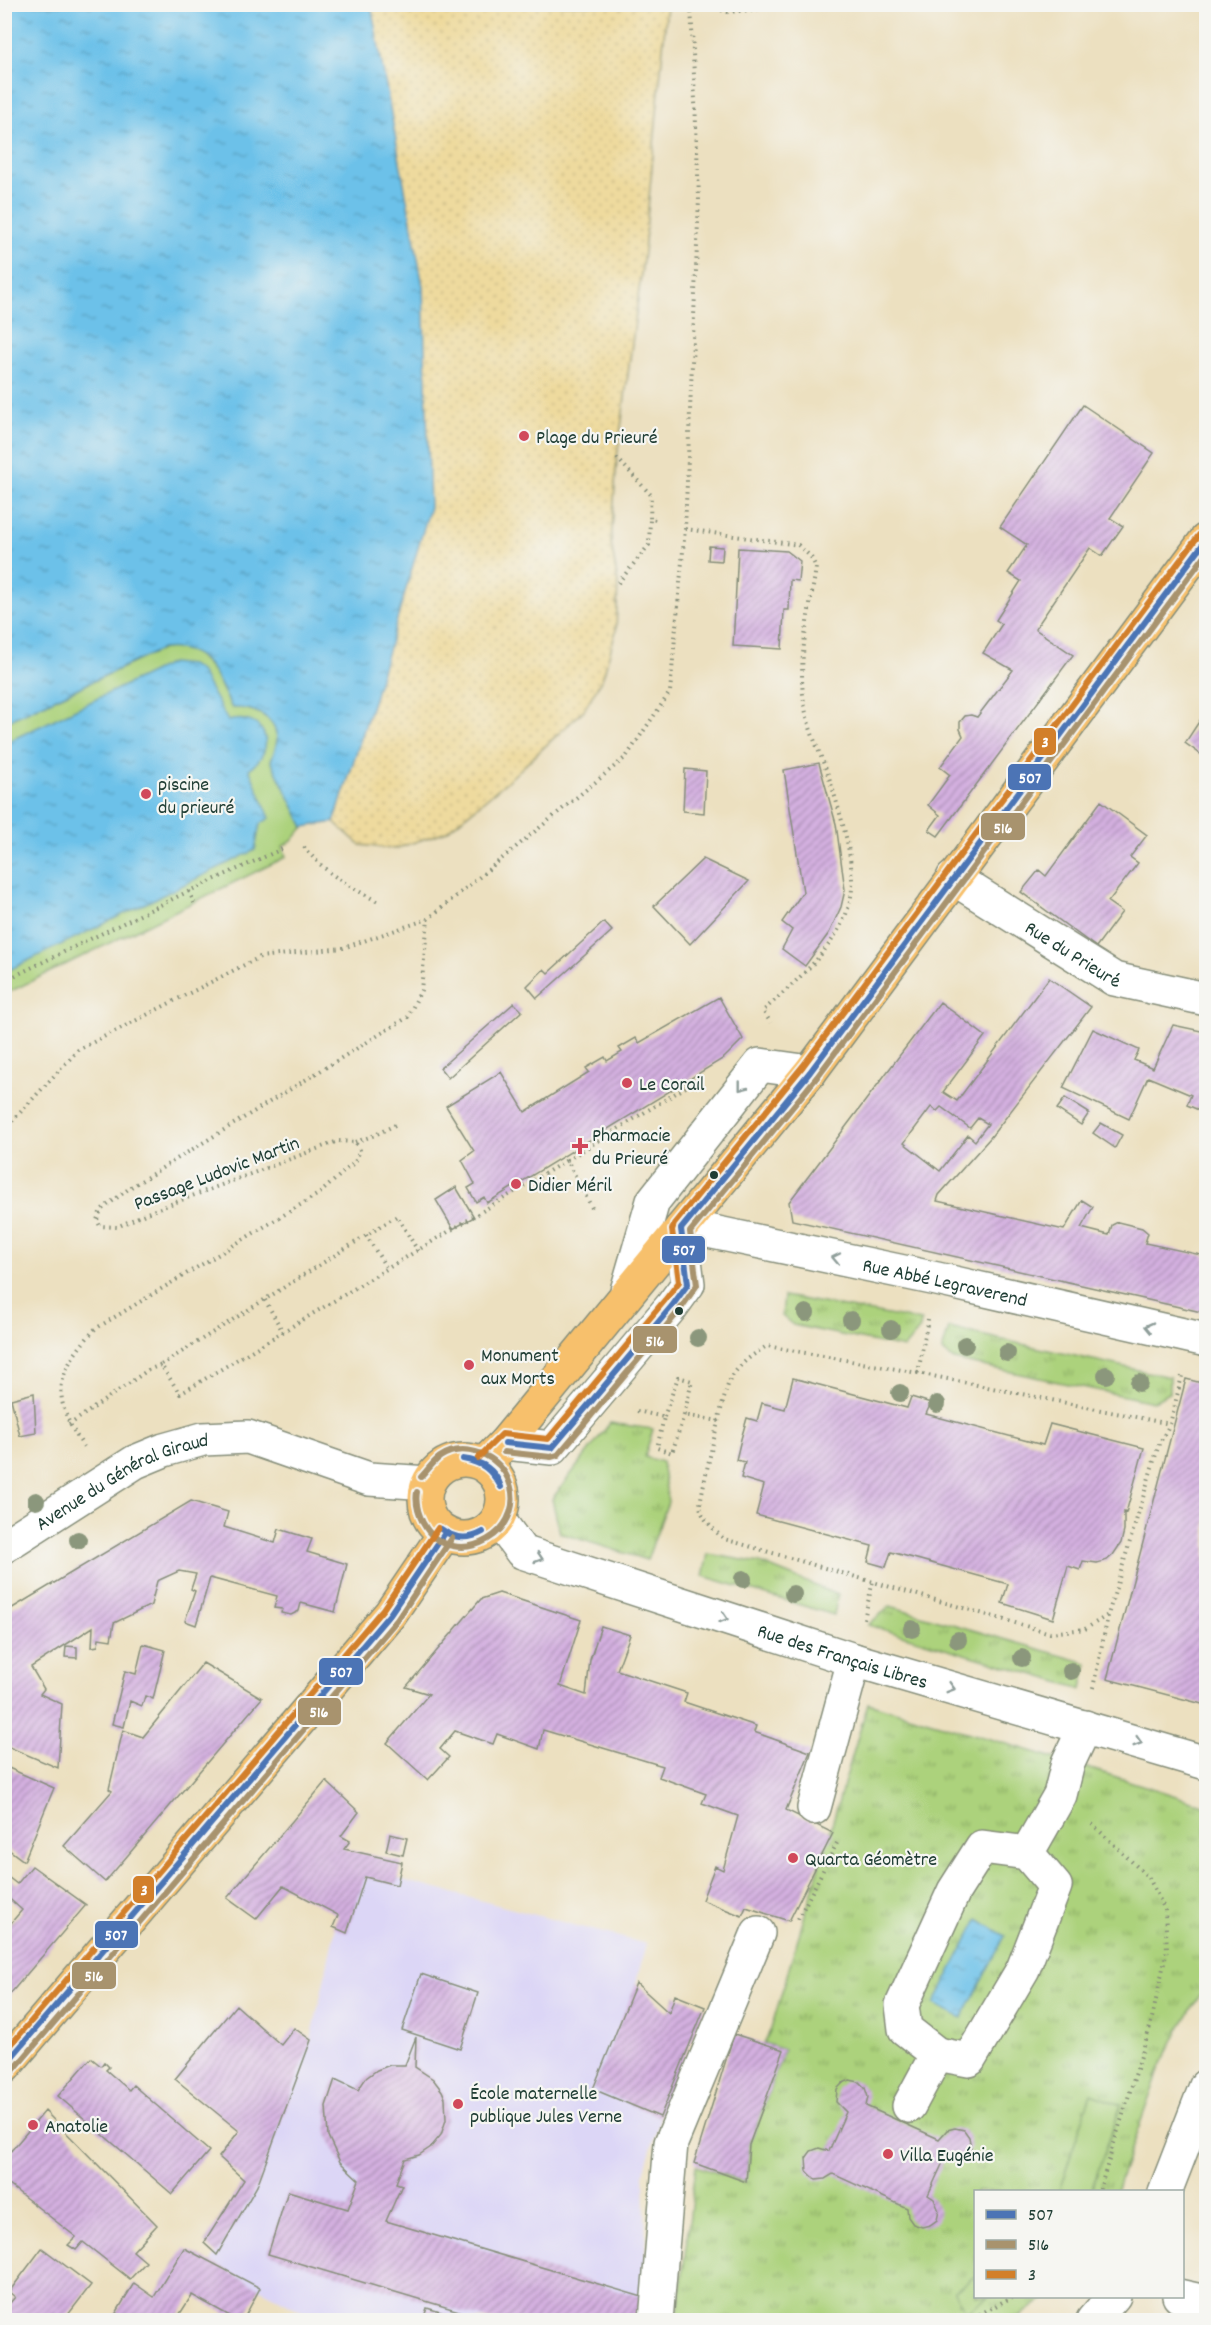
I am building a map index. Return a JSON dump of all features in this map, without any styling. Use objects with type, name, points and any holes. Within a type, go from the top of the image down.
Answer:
[{"type":"main road","points":[[494,1453],[493,1472],[504,1495],[503,1507],[498,1520],[490,1528],[468,1538],[445,1533],[436,1526],[425,1505],[428,1483],[435,1472],[445,1464],[494,1453],[627,1291],[682,1228],[810,1072],[1206,540]]},
{"type":"main road","points":[[4,2067],[390,1614],[445,1533]]},
{"type":"street","name":"Rue du Prieuré","points":[[953,878],[1114,979],[1206,999]]},
{"type":"street","points":[[627,1291],[653,1201],[760,1065],[810,1072]]},
{"type":"street","points":[[494,1453],[552,1448],[672,1306],[688,1284],[682,1228]]},
{"type":"street","name":"Rue Abbé Legraverend","points":[[682,1228],[937,1279],[1199,1339]]},
{"type":"street","name":"Avenue du Général Giraud","points":[[4,1546],[135,1462],[203,1439],[248,1437],[369,1479],[428,1483]]},
{"type":"street","name":"Rue des Français Libres","points":[[498,1520],[522,1552],[854,1660],[1206,1763]]},
{"type":"street","points":[[814,1808],[854,1660]]},
{"type":"street","points":[[1027,1853],[1060,1795],[1068,1763],[1085,1727]]},
{"type":"street","points":[[982,1847],[1027,1853],[1055,1886],[1023,1969],[969,2060],[937,2055],[905,2029],[902,2005],[954,1891],[982,1847]]},
{"type":"street","points":[[656,2320],[671,2143],[758,1933]]},
{"type":"street","points":[[909,2106],[937,2055]]},
{"type":"street","points":[[1166,2190],[1206,2086]]},
{"type":"street","points":[[1184,2297],[1206,2302]]},
{"type":"street","points":[[1093,2320],[1112,2298]]},
{"type":"path","points":[[4,1130],[78,1050],[260,957],[343,948],[428,919],[626,757],[670,693],[686,529],[699,198],[691,4]]},
{"type":"path","points":[[698,4],[728,12],[815,4]]},
{"type":"path","points":[[617,458],[651,495],[649,545],[618,583]]},
{"type":"path","points":[[650,519],[656,520]]},
{"type":"path","points":[[686,529],[798,545],[810,556],[816,567],[804,653],[802,680],[804,707],[832,788],[849,853],[852,889],[846,912],[819,958],[777,998]]},
{"type":"path","points":[[304,847],[321,867],[335,878],[380,903]]},
{"type":"path","points":[[4,981],[189,891],[284,848]]},
{"type":"path","points":[[189,891],[194,903]]},
{"type":"path","name":"Passage Ludovic Martin","points":[[355,1142],[338,1141],[147,1213],[117,1227],[100,1226],[97,1220],[101,1210],[131,1187],[408,1017],[421,990],[428,919]]},
{"type":"path","points":[[763,1030],[771,1023]]},
{"type":"path","points":[[161,1365],[180,1394],[690,1084]]},
{"type":"path","points":[[85,1450],[69,1425],[60,1387],[64,1371],[74,1353],[95,1329],[320,1193],[355,1162],[360,1150],[355,1142],[399,1123]]},
{"type":"path","points":[[567,1160],[592,1208]]},
{"type":"path","points":[[69,1425],[148,1370],[161,1365],[397,1216],[418,1251]]},
{"type":"path","points":[[366,1235],[387,1269]]},
{"type":"path","points":[[265,1300],[283,1332]]},
{"type":"path","points":[[918,1373],[926,1330]]},
{"type":"path","points":[[1085,1727],[1108,1615],[1159,1444],[1170,1424],[1199,1339]]},
{"type":"path","points":[[1108,1615],[1085,1629],[1050,1633],[724,1539],[710,1526],[700,1506],[729,1382],[746,1359],[767,1346],[918,1373],[1170,1424]]},
{"type":"path","points":[[678,1377],[692,1381],[684,1415],[672,1453],[657,1448],[678,1377]]},
{"type":"path","points":[[645,1413],[664,1418]]},
{"type":"path","points":[[684,1415],[719,1421]]},
{"type":"path","points":[[1060,1795],[1149,1878],[1166,1910],[1167,1950],[1150,2027],[1101,2190]]},
{"type":"path","points":[[758,1933],[788,1938],[848,1821],[814,1808]]},
{"type":"path","points":[[969,2320],[1010,2298]]},
{"type":"shaded area","name":"École maternelle publique Jules Verne","points":[[349,1866],[646,1944],[636,1983],[600,2091],[660,2117],[644,2173],[646,2260],[643,2320],[317,2320],[212,2262],[257,2186],[311,2040]]},
{"type":"green space","name":"piscine du prieuré","points":[[180,647],[200,657],[207,664],[232,708],[254,711],[271,723],[277,740],[271,761],[304,827],[292,841],[283,846],[286,857],[5,994],[5,722],[163,649]]},
{"type":"green space","points":[[784,1296],[921,1321],[920,1329],[904,1348],[793,1325],[782,1316]]},
{"type":"green space","points":[[949,1328],[1170,1377],[1170,1392],[1153,1402],[954,1360],[942,1351]]},
{"type":"green space","points":[[610,1423],[653,1429],[645,1457],[662,1462],[668,1502],[647,1560],[560,1533],[552,1499]]},
{"type":"green space","points":[[708,1554],[760,1563],[838,1595],[834,1615],[703,1576]]},
{"type":"green space","points":[[890,1606],[1087,1663],[1082,1689],[868,1625]]},
{"type":"green space","points":[[868,1703],[1206,1806],[1206,1985],[1178,2031],[1160,2068],[1116,2190],[974,2190],[974,2298],[1047,2298],[1014,2320],[677,2320],[696,2166],[746,2182],[749,2145],[784,2050],[764,2043],[771,2029]]},
{"type":"green space","points":[[1091,2094],[1121,2105],[1091,2190],[1059,2190]]},
{"type":"green space","points":[[974,2277],[974,2298],[987,2298],[966,2312],[954,2292]]},
{"type":"sand","points":[[5,5],[667,5],[644,252],[617,458],[611,543],[618,583],[616,631],[603,677],[584,710],[510,779],[447,831],[395,849],[360,845],[334,822],[375,695]]},
{"type":"water","points":[[4,5],[371,5],[423,286],[430,507],[375,695],[334,822],[304,827],[271,761],[277,740],[272,723],[254,711],[232,708],[214,673],[200,657],[190,651],[162,649],[5,722]]},
{"type":"water","name":"piscine du prieuré","points":[[171,663],[191,665],[200,671],[228,721],[252,722],[264,734],[266,743],[264,752],[249,769],[270,818],[260,824],[255,850],[5,972],[5,743]]},
{"type":"water","points":[[978,1919],[1005,1936],[962,2018],[934,2004]]},
{"type":"building","points":[[1083,405],[1154,453],[1110,518],[1123,526],[1102,556],[1090,548],[1035,629],[1073,655],[938,836],[929,830],[940,815],[928,805],[950,775],[940,767],[963,736],[960,722],[965,716],[977,717],[1013,670],[983,653],[1002,624],[996,620],[1021,581],[1008,573],[1027,545],[1000,527]]},
{"type":"building","points":[[709,546],[723,547],[722,561],[708,560]]},
{"type":"building","points":[[738,548],[787,551],[800,561],[798,581],[790,580],[789,610],[784,610],[782,649],[733,646]]},
{"type":"building","points":[[1206,711],[1206,758],[1185,743]]},
{"type":"building","points":[[819,763],[836,824],[845,890],[841,907],[829,933],[805,966],[782,949],[792,930],[782,922],[803,892],[784,770]]},
{"type":"building","points":[[685,769],[706,771],[704,813],[683,811]]},
{"type":"building","points":[[1101,801],[1147,835],[1130,857],[1138,863],[1108,902],[1122,912],[1096,947],[1021,892],[1039,870],[1046,876]]},
{"type":"building","points":[[703,859],[749,881],[690,944],[654,906]]},
{"type":"building","points":[[604,922],[612,931],[537,998],[527,986],[544,969],[548,973]]},
{"type":"building","points":[[1049,978],[1091,1007],[990,1138],[939,1195],[937,1201],[1064,1230],[1082,1200],[1093,1207],[1081,1228],[1109,1235],[1112,1225],[1118,1222],[1142,1228],[1148,1233],[1145,1243],[1206,1256],[1206,1313],[792,1220],[789,1202],[940,1002],[985,1036],[943,1092],[957,1101]],"holes":[[[931,1107],[937,1111],[941,1107],[970,1128],[978,1118],[988,1124],[975,1141],[968,1135],[940,1171],[904,1143]]]},
{"type":"building","points":[[719,997],[743,1039],[724,1058],[487,1203],[484,1197],[476,1202],[468,1188],[475,1184],[462,1160],[474,1151],[446,1106],[501,1072],[525,1112],[589,1072],[586,1068],[605,1057],[607,1061],[622,1052],[619,1048],[636,1038],[639,1043]]},
{"type":"building","points":[[514,1003],[522,1011],[448,1078],[440,1068]]},
{"type":"building","points":[[1173,1025],[1206,1032],[1206,1113],[1187,1105],[1191,1095],[1148,1077],[1129,1119],[1063,1088],[1093,1029],[1139,1050],[1134,1060],[1153,1068]]},
{"type":"building","points":[[1065,1098],[1089,1113],[1081,1125],[1057,1109]]},
{"type":"building","points":[[1101,1123],[1122,1135],[1115,1148],[1093,1133]]},
{"type":"building","points":[[456,1187],[474,1217],[453,1229],[436,1200]]},
{"type":"building","points":[[793,1378],[907,1408],[911,1397],[931,1403],[926,1414],[1043,1445],[1050,1424],[1144,1448],[1126,1513],[1124,1512],[1124,1531],[1121,1543],[1107,1560],[1097,1563],[1083,1561],[1080,1570],[1068,1566],[1053,1619],[1002,1603],[1008,1584],[891,1552],[886,1567],[868,1562],[872,1546],[756,1515],[764,1485],[741,1478],[745,1462],[736,1460],[741,1439],[747,1418],[757,1421],[762,1403],[785,1409]]},
{"type":"building","points":[[1186,1379],[1206,1384],[1206,1705],[1107,1679]]},
{"type":"building","points":[[34,1393],[36,1433],[20,1436],[11,1399]]},
{"type":"building","points":[[191,1501],[228,1512],[224,1527],[275,1543],[279,1529],[312,1539],[307,1552],[347,1564],[335,1612],[301,1603],[299,1611],[291,1615],[281,1613],[282,1609],[274,1608],[277,1596],[210,1578],[196,1625],[185,1621],[195,1591],[191,1589],[196,1574],[179,1571],[157,1581],[151,1605],[114,1623],[111,1640],[99,1638],[98,1646],[92,1647],[93,1627],[31,1667],[44,1689],[40,1694],[62,1704],[58,1768],[4,1745],[4,1613]]},
{"type":"building","points":[[499,1593],[581,1620],[560,1686],[586,1695],[590,1660],[601,1626],[630,1635],[617,1670],[687,1693],[684,1702],[756,1726],[754,1732],[810,1752],[786,1810],[833,1833],[789,1921],[746,1907],[742,1916],[702,1900],[715,1866],[723,1870],[738,1816],[702,1803],[706,1794],[659,1777],[663,1766],[543,1730],[539,1749],[497,1734],[493,1744],[455,1731],[440,1749],[449,1757],[428,1780],[387,1743],[429,1694],[406,1687],[481,1599]]},
{"type":"building","points":[[143,1644],[165,1650],[153,1699],[145,1696],[142,1706],[130,1701],[124,1727],[112,1724],[125,1671],[136,1674]]},
{"type":"building","points":[[66,1646],[77,1647],[77,1658],[65,1657]]},
{"type":"building","points":[[203,1663],[262,1698],[105,1882],[64,1846],[112,1791],[109,1789],[123,1730],[143,1737]]},
{"type":"building","points":[[4,1766],[54,1788],[24,1861],[4,1846]]},
{"type":"building","points":[[326,1781],[359,1812],[341,1836],[350,1841],[344,1849],[402,1862],[397,1885],[365,1877],[347,1933],[333,1927],[338,1915],[283,1886],[256,1919],[227,1898]]},
{"type":"building","points":[[390,1834],[407,1838],[403,1855],[386,1851]]},
{"type":"building","points":[[32,1866],[86,1905],[4,2001],[4,1931],[22,1910],[4,1894],[4,1874],[17,1884]]},
{"type":"building","points":[[421,1974],[478,1993],[460,2049],[402,2030]]},
{"type":"building","points":[[636,1983],[669,2013],[675,1995],[705,2007],[660,2117],[593,2089]]},
{"type":"building","points":[[236,2005],[281,2045],[294,2028],[311,2040],[257,2186],[217,2255],[204,2243],[244,2180],[219,2157],[239,2131],[175,2079]]},
{"type":"building","points":[[734,2034],[784,2050],[749,2145],[746,2182],[694,2163]]},
{"type":"building","points":[[416,2037],[415,2067],[433,2079],[442,2091],[445,2098],[446,2120],[441,2135],[431,2147],[419,2155],[405,2159],[396,2183],[402,2185],[386,2221],[649,2299],[643,2320],[489,2320],[268,2254],[288,2191],[348,2209],[359,2180],[340,2162],[328,2136],[326,2106],[335,2079],[358,2090],[366,2078],[377,2070],[390,2065],[405,2065]]},
{"type":"building","points":[[91,2058],[101,2066],[104,2062],[109,2067],[106,2070],[129,2090],[133,2085],[209,2151],[172,2194],[58,2096]]},
{"type":"building","name":"Villa Eugénie","points":[[850,2080],[859,2082],[865,2088],[868,2097],[866,2106],[939,2139],[947,2130],[955,2128],[964,2130],[969,2137],[971,2148],[966,2157],[958,2161],[945,2158],[928,2195],[934,2199],[939,2211],[937,2220],[930,2225],[922,2227],[913,2224],[908,2217],[907,2208],[833,2174],[825,2179],[816,2180],[807,2171],[806,2158],[811,2151],[819,2148],[829,2151],[846,2112],[836,2102],[837,2089]]},
{"type":"building","points":[[45,2111],[157,2225],[133,2251],[146,2262],[130,2279],[83,2242],[76,2250],[68,2245],[76,2237],[4,2181],[4,2159]]},
{"type":"building","points":[[42,2248],[91,2285],[64,2320],[4,2320],[4,2310],[15,2297],[9,2292]]},
{"type":"building","points":[[184,2248],[260,2288],[243,2320],[237,2320],[192,2295],[176,2320],[112,2320],[134,2283],[154,2297]]},
{"type":"building","points":[[427,2308],[467,2320],[423,2320]]},
{"type":"transit line","name":"3","points":[[478,1458],[502,1434],[548,1439],[665,1300],[679,1282],[672,1230],[674,1224],[803,1066],[1199,535]]},
{"type":"transit line","name":"507","points":[[505,1443],[552,1448],[672,1306],[688,1284],[681,1229],[810,1072],[1206,540]]},
{"type":"transit line","name":"516","points":[[504,1452],[551,1457],[558,1455],[679,1311],[697,1285],[690,1232],[817,1077],[1206,554]]},
{"type":"transit line","name":"516","points":[[417,1492],[417,1508],[423,1523],[436,1539],[453,1546],[470,1546],[487,1540],[501,1528],[510,1512],[512,1494],[505,1473],[484,1455],[466,1450],[448,1453],[437,1459],[421,1477]]},
{"type":"transit line","name":"507","points":[[463,1459],[486,1468],[501,1487]]},
{"type":"transit line","name":"507","points":[[463,1459],[487,1467],[495,1475],[501,1487]]},
{"type":"transit line","name":"3","points":[[4,2053],[383,1609],[438,1528]]},
{"type":"transit line","name":"507","points":[[441,1529],[451,1535],[462,1537],[483,1532]]},
{"type":"transit line","name":"507","points":[[4,2066],[390,1614],[445,1533]]},
{"type":"transit line","name":"516","points":[[11,2073],[397,1620],[452,1538]]},
{"type":"place","name":"Plage du Prieuré","points":[[524,436]]},
{"type":"place","name":"piscine du prieuré","points":[[146,794]]},
{"type":"place","name":"Le Corail","points":[[627,1083]]},
{"type":"place","name":"Pharmacie du Prieuré","points":[[580,1146]]},
{"type":"place","name":"Didier Méril","points":[[516,1184]]},
{"type":"place","name":"Monument aux Morts","points":[[469,1365]]},
{"type":"place","name":"Quarta Géomètre","points":[[793,1858]]},
{"type":"place","name":"École maternelle publique Jules Verne","points":[[458,2104]]},
{"type":"place","name":"Anatolie","points":[[33,2125]]},
{"type":"place","name":"Villa Eugénie","points":[[888,2154]]}]
